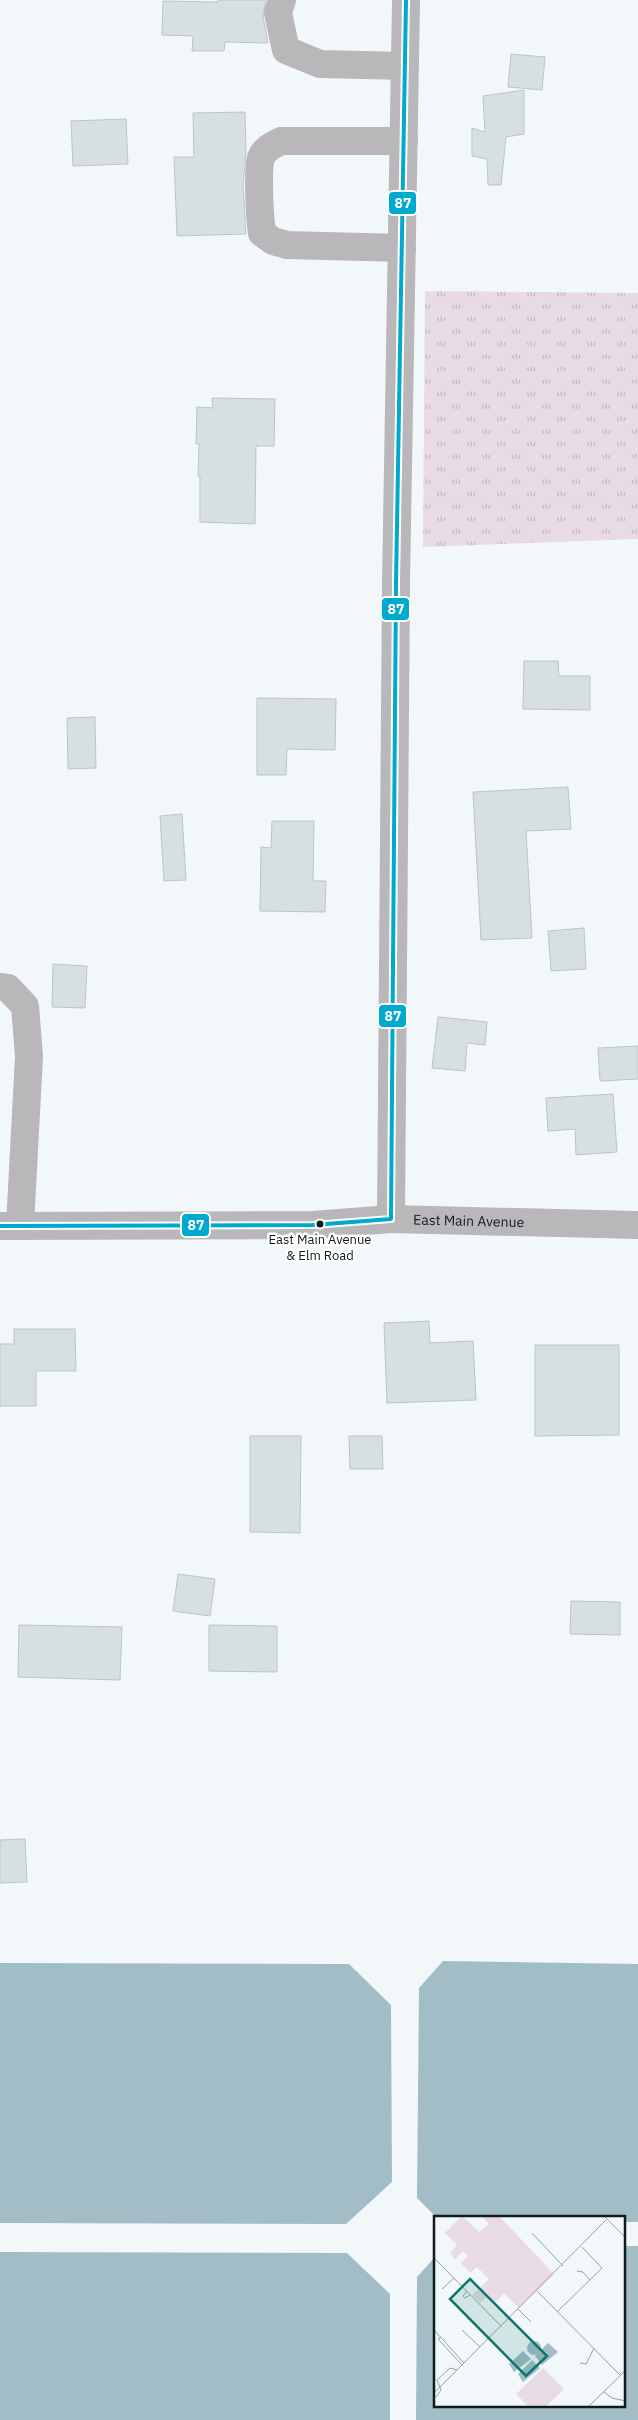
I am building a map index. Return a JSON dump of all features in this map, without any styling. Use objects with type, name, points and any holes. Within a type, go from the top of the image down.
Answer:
[{"type":"street","points":[[282,0],[278,13],[286,50],[320,64],[405,66]]},
{"type":"street","points":[[391,1219],[396,584],[406,0]]},
{"type":"street","points":[[402,248],[287,245],[273,241],[262,233],[260,218],[261,158],[269,146],[281,141],[404,141]]},
{"type":"street","points":[[0,987],[8,988],[25,1006],[29,1056],[10,1226]]},
{"type":"street","name":"East Main Avenue","points":[[10,1226],[313,1225],[391,1219],[638,1225]]},
{"type":"green space","points":[[425,291],[638,293],[638,539],[423,547]]},
{"type":"water","points":[[443,1961],[638,1964],[638,2222],[626,2222],[626,2216],[435,2216],[417,2198],[419,1988]]},
{"type":"water","points":[[0,1963],[349,1964],[391,2005],[392,2182],[346,2224],[0,2223]]},
{"type":"water","points":[[626,2246],[638,2246],[638,2420],[416,2420],[417,2277],[434,2258],[434,2408],[626,2408]]},
{"type":"water","points":[[0,2252],[347,2253],[390,2294],[390,2420],[0,2420]]},
{"type":"building","points":[[218,0],[266,0],[263,16],[268,43],[225,42],[224,51],[192,51],[193,36],[162,35],[163,1],[218,2]]},
{"type":"building","points":[[511,54],[545,57],[542,90],[508,87]]},
{"type":"building","points":[[524,90],[524,134],[506,137],[501,185],[488,185],[487,159],[472,156],[472,128],[485,132],[483,96]]},
{"type":"building","points":[[245,112],[246,153],[243,184],[246,234],[177,236],[174,157],[194,157],[193,113]]},
{"type":"building","points":[[126,119],[128,164],[73,166],[71,121]]},
{"type":"building","points":[[212,398],[275,399],[274,446],[256,446],[255,524],[200,522],[199,444],[196,444],[197,407],[213,408]]},
{"type":"building","points":[[524,661],[558,661],[559,676],[590,676],[590,710],[523,709]]},
{"type":"building","points":[[257,698],[336,699],[335,750],[287,749],[286,775],[257,775]]},
{"type":"building","points":[[95,717],[96,768],[68,769],[67,718]]},
{"type":"building","points":[[568,787],[571,829],[526,831],[532,938],[481,940],[473,792]]},
{"type":"building","points":[[182,814],[186,880],[164,881],[160,816]]},
{"type":"building","points":[[272,821],[314,821],[313,881],[326,881],[325,912],[260,911],[261,847],[271,848]]},
{"type":"building","points":[[584,928],[586,969],[551,971],[548,931]]},
{"type":"building","points":[[53,964],[87,966],[85,1008],[52,1007]]},
{"type":"building","points":[[438,1017],[487,1022],[485,1045],[467,1043],[465,1071],[432,1068]]},
{"type":"building","points":[[638,1046],[638,1079],[600,1081],[598,1048]]},
{"type":"building","points":[[613,1094],[617,1152],[576,1155],[575,1129],[548,1131],[546,1098]]},
{"type":"building","points":[[429,1321],[430,1343],[473,1341],[476,1400],[387,1403],[384,1323]]},
{"type":"building","points":[[14,1329],[75,1329],[76,1371],[36,1371],[36,1406],[0,1406],[0,1344],[14,1344]]},
{"type":"building","points":[[535,1345],[619,1345],[619,1435],[535,1436]]},
{"type":"building","points":[[250,1436],[301,1436],[300,1533],[250,1532]]},
{"type":"building","points":[[349,1436],[382,1436],[383,1469],[350,1469]]},
{"type":"building","points":[[178,1574],[215,1579],[210,1616],[173,1611]]},
{"type":"building","points":[[571,1601],[620,1602],[620,1635],[570,1634]]},
{"type":"building","points":[[19,1625],[122,1627],[120,1680],[18,1677]]},
{"type":"building","points":[[209,1625],[277,1626],[277,1672],[209,1671]]},
{"type":"building","points":[[25,1839],[27,1882],[0,1883],[0,1840]]},
{"type":"transit line","name":"87","points":[[391,1219],[396,584],[406,0]]},
{"type":"transit line","name":"87","points":[[0,1226],[313,1225],[391,1219]]},
{"type":"place","name":"East Main Avenue & Elm Road","points":[[320,1224]]}]
